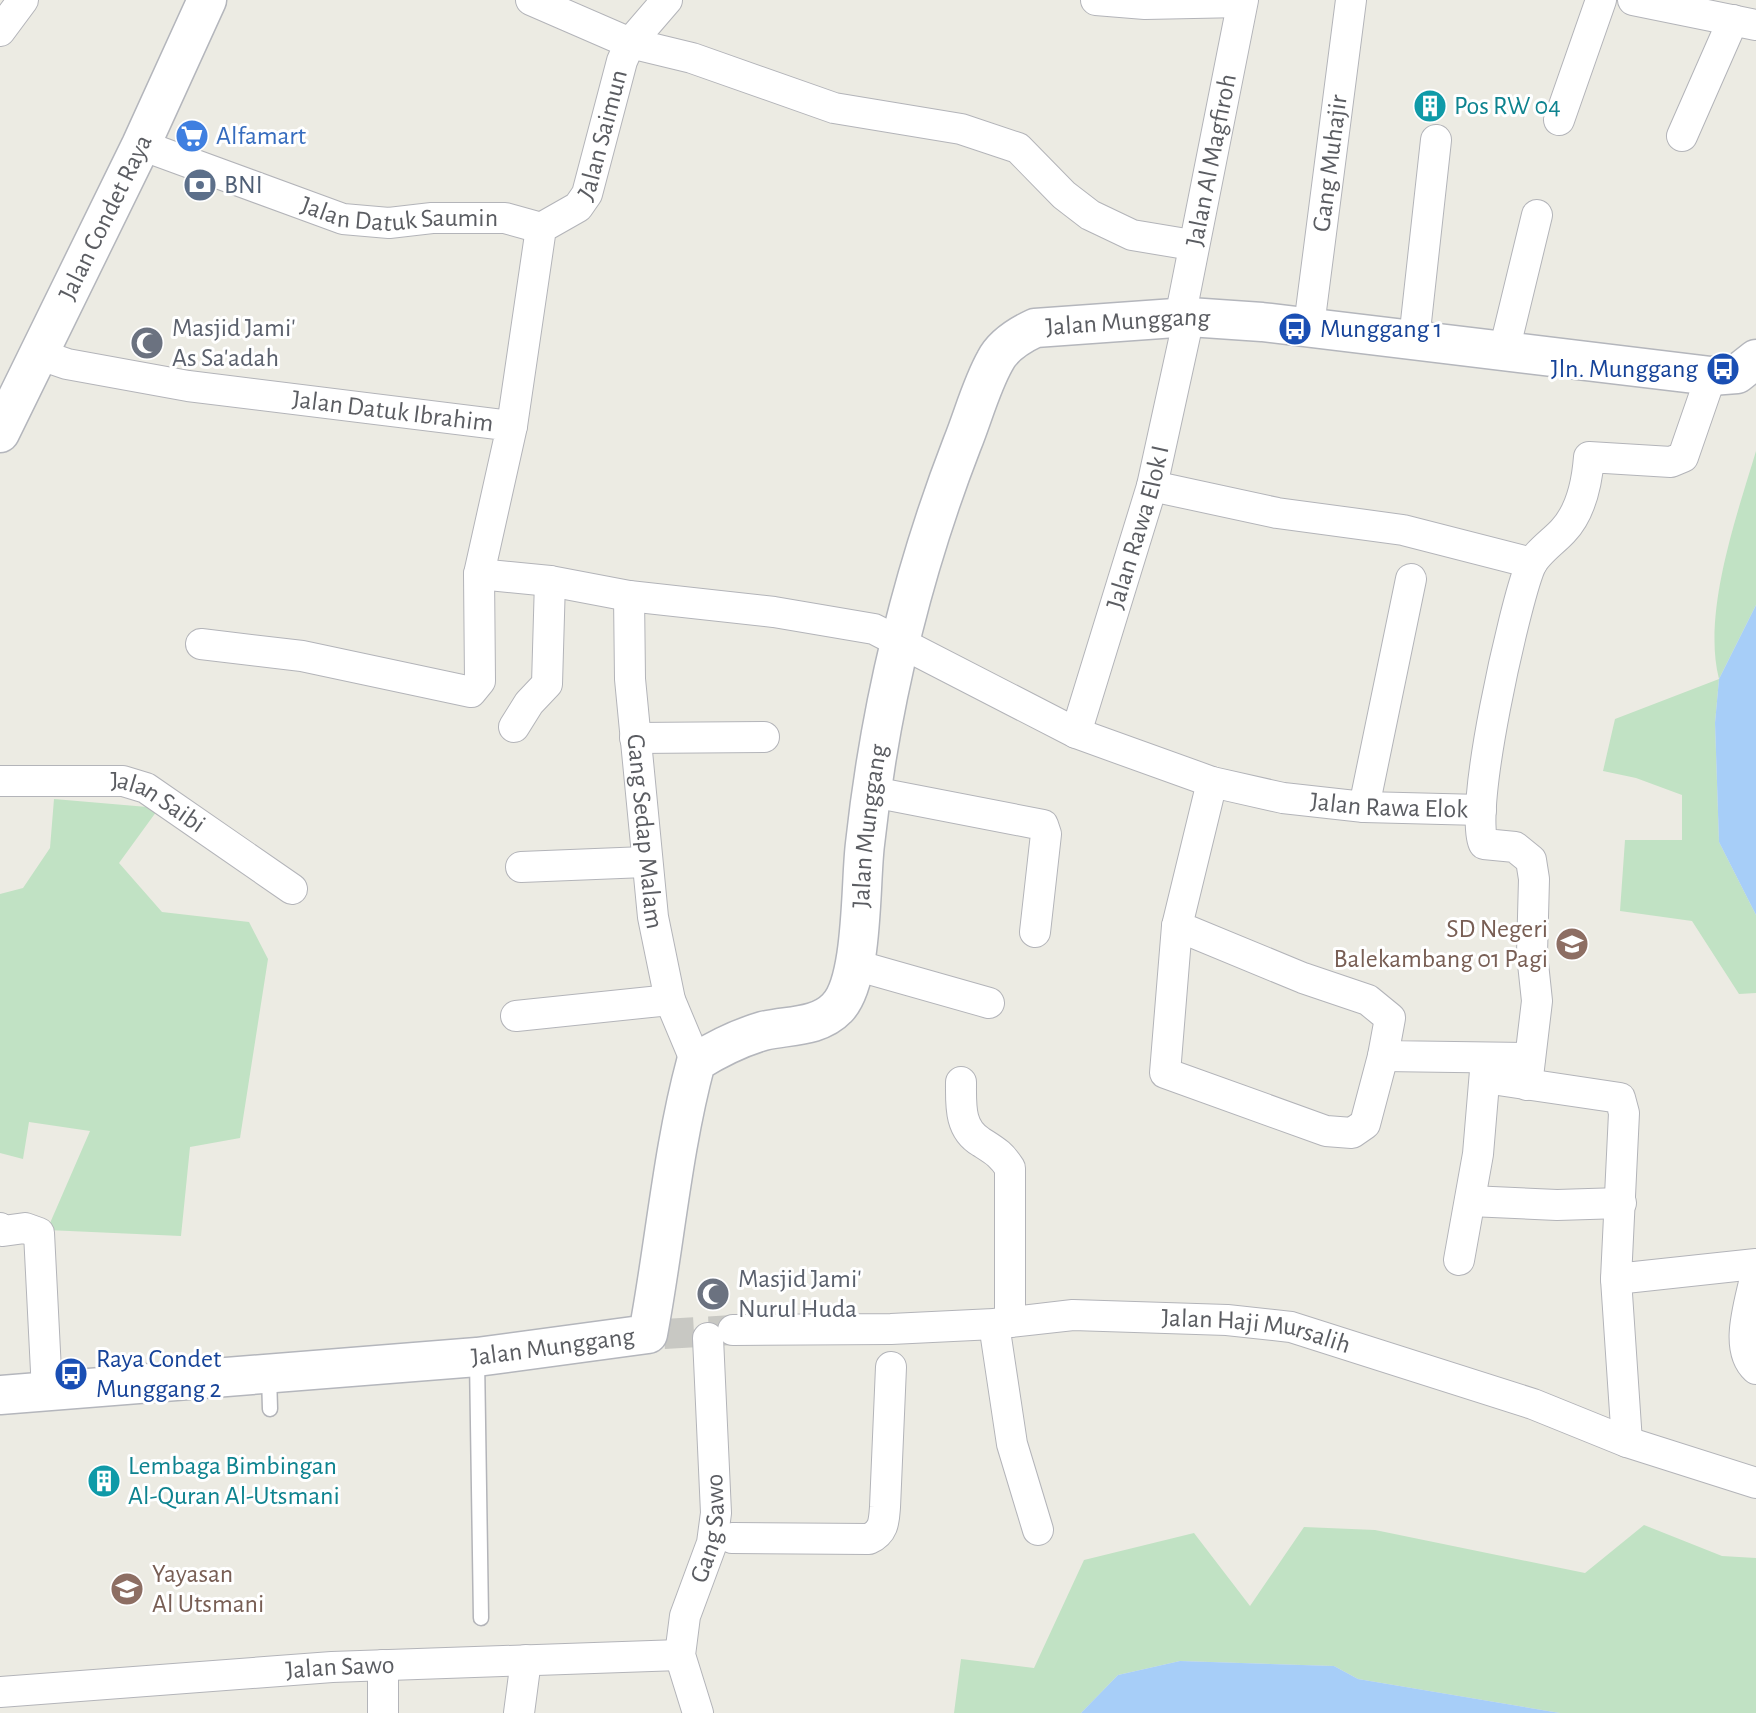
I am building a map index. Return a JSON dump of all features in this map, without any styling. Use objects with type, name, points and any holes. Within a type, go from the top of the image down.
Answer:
[{"type":"street","points":[[0,31],[23,0]]},
{"type":"street","name":"Jalan Condet Raya","points":[[3,421],[141,145],[207,0]]},
{"type":"street","points":[[531,0],[630,43],[692,58],[834,108],[961,129],[1018,148],[1064,195],[1090,215],[1132,235],[1192,245]]},
{"type":"street","name":"Jalan Saimun","points":[[541,228],[578,207],[587,194],[622,61],[630,43],[667,0]]},
{"type":"street","points":[[1096,0],[1145,4],[1242,1]]},
{"type":"street","name":"Gang Muhajir","points":[[1309,326],[1351,0]]},
{"type":"street","points":[[1559,120],[1601,0]]},
{"type":"street","points":[[1633,0],[1744,22],[1682,136]]},
{"type":"street","name":"Jalan Al Magfiroh","points":[[1185,318],[1192,245],[1242,1]]},
{"type":"street","points":[[1414,340],[1436,141]]},
{"type":"street","name":"Jalan Datuk Saumin","points":[[141,145],[342,219],[389,223],[432,218],[505,218],[541,228]]},
{"type":"street","points":[[1504,351],[1537,215]]},
{"type":"street","points":[[512,426],[541,228]]},
{"type":"street","name":"Jalan Munggang","points":[[0,1395],[47,1391],[269,1391],[477,1357],[656,1334],[682,1114],[696,1062],[721,1047],[763,1031],[810,1023],[837,1009],[852,985],[865,841],[886,692],[899,639],[937,508],[996,359],[1020,335],[1035,328],[1185,318],[1309,326],[1711,376],[1737,374],[1756,359]]},
{"type":"street","name":"Jalan Rawa Elok I","points":[[1076,733],[1152,486],[1185,318]]},
{"type":"street","name":"Jalan Datuk Ibrahim","points":[[38,354],[67,364],[188,386],[512,426],[479,574],[480,681],[471,692],[302,656],[201,644]]},
{"type":"street","name":"Jalan Rawa Elok","points":[[899,639],[1076,733],[1212,782],[1283,798],[1364,807],[1481,810],[1507,653],[1521,591],[1532,563],[1566,528],[1579,505],[1587,480],[1589,457],[1671,462],[1683,457],[1711,376]]},
{"type":"street","points":[[1152,486],[1277,513],[1403,530],[1532,563]]},
{"type":"street","points":[[479,574],[550,581],[629,596],[774,612],[874,629],[899,639]]},
{"type":"street","points":[[1364,807],[1411,579]]},
{"type":"street","points":[[514,727],[529,704],[547,684],[550,581]]},
{"type":"street","name":"Gang Sedap Malam","points":[[629,596],[635,738],[645,862],[670,1000],[696,1062]]},
{"type":"street","points":[[635,738],[764,737]]},
{"type":"street","name":"Jalan Saibi","points":[[0,781],[124,781],[146,788],[292,888]]},
{"type":"street","points":[[1177,926],[1304,978],[1368,1000],[1390,1018],[1365,1124],[1352,1133],[1326,1131],[1166,1073],[1177,926],[1212,782]]},
{"type":"street","points":[[873,792],[1042,825],[1046,834],[1035,932]]},
{"type":"street","points":[[1481,810],[1484,844],[1515,847],[1531,860],[1534,879],[1532,954],[1537,1000],[1529,1072]]},
{"type":"street","points":[[521,867],[645,862]]},
{"type":"street","points":[[855,965],[989,1003]]},
{"type":"street","points":[[516,1016],[670,1000]]},
{"type":"street","points":[[1383,1056],[1529,1072],[1620,1098],[1624,1113],[1622,1203],[1616,1279],[1627,1442]]},
{"type":"street","points":[[1459,1260],[1470,1201],[1486,1069]]},
{"type":"street","points":[[961,1082],[961,1111],[970,1134],[1001,1153],[1010,1168],[1002,1323],[1012,1444],[1038,1530]]},
{"type":"street","points":[[1470,1201],[1557,1205],[1622,1203]]},
{"type":"street","points":[[0,1228],[3,1231],[25,1228],[39,1233],[47,1391]]},
{"type":"street","points":[[1616,1279],[1756,1264]]},
{"type":"street","points":[[1756,1273],[1744,1349],[1748,1362],[1756,1369]]},
{"type":"street","name":"Jalan Haji Mursalih","points":[[720,1334],[891,1349],[1002,1323],[1073,1315],[1157,1316],[1291,1327],[1533,1404],[1627,1442],[1756,1483]]},
{"type":"street","name":"Gang Sawo","points":[[698,1713],[680,1655],[684,1616],[712,1543],[716,1513],[720,1334]]},
{"type":"street","points":[[732,1538],[869,1539],[877,1535],[884,1518],[891,1349]]},
{"type":"street","name":"Jalan Sawo","points":[[0,1692],[383,1665],[680,1655]]},
{"type":"street","points":[[519,1713],[526,1660]]},
{"type":"street","points":[[383,1665],[383,1713]]},
{"type":"lane","points":[[477,1357],[481,1618]]},
{"type":"green space","points":[[1756,451],[1756,605],[1719,679],[1715,653],[1718,595],[1731,534]]},
{"type":"green space","points":[[1719,679],[1715,723],[1719,842],[1756,915],[1756,993],[1739,994],[1692,921],[1620,911],[1625,840],[1682,840],[1682,795],[1636,778],[1603,771],[1615,719]]},
{"type":"green space","points":[[54,799],[159,808],[119,863],[162,912],[249,922],[268,959],[240,1138],[190,1147],[181,1236],[47,1230],[90,1131],[29,1122],[23,1159],[0,1153],[0,894],[23,888],[50,848]]},
{"type":"green space","points":[[1644,1525],[1722,1556],[1756,1558],[1756,1713],[1560,1713],[1358,1679],[1334,1666],[1180,1661],[1118,1675],[1081,1713],[954,1713],[961,1659],[1034,1668],[1084,1560],[1194,1533],[1250,1606],[1304,1527],[1375,1530],[1585,1573]]},
{"type":"water","points":[[1756,605],[1756,915],[1719,842],[1715,723],[1719,679]]},
{"type":"water","points":[[1180,1661],[1334,1666],[1358,1679],[1560,1713],[1081,1713],[1118,1675]]},
{"type":"tunnel","points":[[664,1334],[733,1330]]},
{"type":"place","name":"Pos RW 04","points":[[1430,106]]},
{"type":"place","name":"Alfamart","points":[[192,136]]},
{"type":"place","name":"BNI","points":[[200,185]]},
{"type":"place","name":"Munggang 1","points":[[1295,329]]},
{"type":"place","name":"Masjid Jami' As Sa'adah","points":[[147,343]]},
{"type":"place","name":"Jln. Munggang","points":[[1723,369]]},
{"type":"place","name":"SD Negeri Balekambang 01 Pagi","points":[[1572,944]]},
{"type":"place","name":"Masjid Jami' Nurul Huda","points":[[713,1294]]},
{"type":"place","name":"Raya Condet Munggang 2","points":[[71,1374]]},
{"type":"place","name":"Lembaga Bimbingan Al-Quran Al-Utsmani","points":[[104,1481]]},
{"type":"place","name":"Yayasan Al Utsmani","points":[[127,1589]]}]
